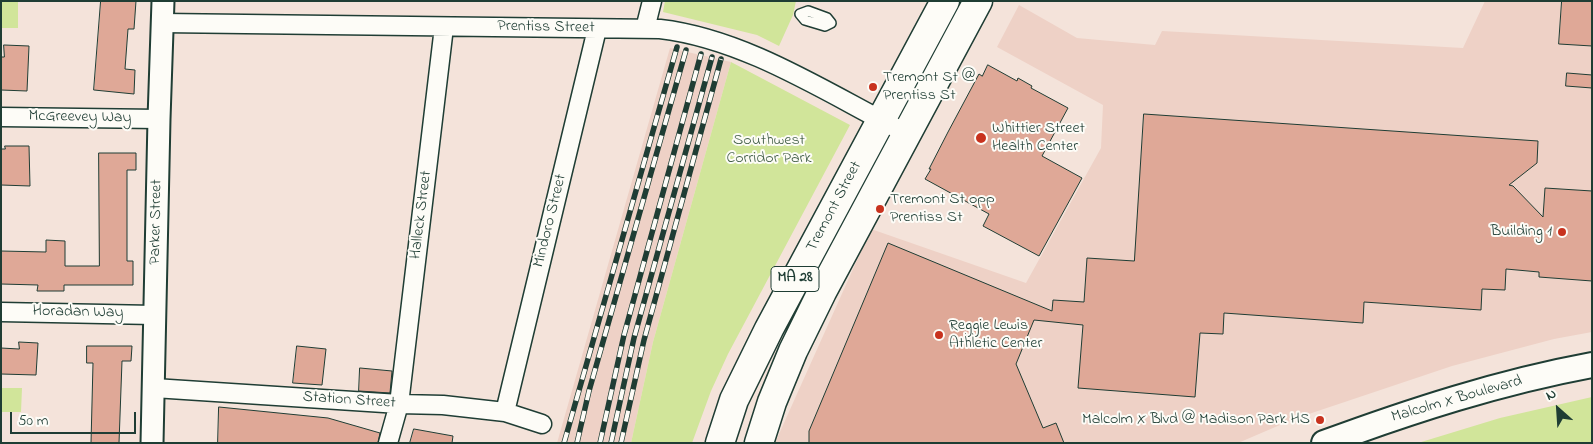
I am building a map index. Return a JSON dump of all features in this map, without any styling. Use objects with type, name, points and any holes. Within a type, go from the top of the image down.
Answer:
[{"type":"main road","name":"Tremont Street","points":[[720,443],[734,400],[754,358],[945,1]]},
{"type":"main road","name":"Tremont Street","points":[[758,443],[772,402],[804,328],[906,133],[978,1]]},
{"type":"main road","name":"Malcolm X Boulevard","points":[[1324,443],[1455,399],[1536,377],[1592,365]]},
{"type":"street","name":"Parker Street","points":[[152,443],[163,1]]},
{"type":"street","points":[[645,29],[652,1]]},
{"type":"street","name":"Prentiss Street","points":[[162,23],[444,26],[597,30],[645,29],[676,31],[698,36],[763,59],[906,133]]},
{"type":"street","name":"Halleck Street","points":[[388,443],[399,404],[444,26]]},
{"type":"street","name":"Mindoro Street","points":[[505,412],[597,30]]},
{"type":"street","name":"McGreevey Way","points":[[1,117],[159,119]]},
{"type":"street","name":"Horadan Way","points":[[1,312],[154,315]]},
{"type":"street","name":"Station Street","points":[[154,388],[399,404],[443,405],[505,412],[542,424]]},
{"type":"shaded area","points":[[1485,1],[1592,1],[1592,332],[1554,339],[1452,366],[1294,419],[1238,443],[775,443],[871,229],[1026,283],[1101,148],[1103,105],[997,47],[1019,5],[1077,38],[1155,45],[1162,31],[1463,48]]},
{"type":"shaded area","points":[[670,48],[731,62],[653,342],[631,443],[557,443]]},
{"type":"green space","points":[[1,1],[18,1],[18,28],[1,28]]},
{"type":"green space","points":[[665,1],[796,1],[793,15],[779,46],[757,35],[663,12]]},
{"type":"green space","name":"Southwest Corridor Park","points":[[731,62],[850,125],[728,354],[711,391],[692,443],[631,443],[653,342]]},
{"type":"green space","points":[[1,388],[22,388],[21,412],[1,412]]},
{"type":"green space","points":[[1592,397],[1592,443],[1418,443],[1500,418]]},
{"type":"building","points":[[101,1],[136,1],[134,29],[128,29],[125,69],[135,70],[134,94],[94,90]]},
{"type":"building","points":[[1562,1],[1592,1],[1592,46],[1559,44]]},
{"type":"building","points":[[4,45],[29,46],[27,91],[1,90],[1,57],[4,57]]},
{"type":"building","points":[[988,65],[1017,81],[1018,78],[1032,86],[1031,88],[1068,108],[1042,156],[1082,178],[1039,256],[983,226],[989,214],[925,179],[979,74],[982,76]]},
{"type":"building","points":[[1567,73],[1592,75],[1592,88],[1566,86]]},
{"type":"building","points":[[1144,114],[1538,141],[1537,163],[1509,185],[1513,186],[1543,217],[1545,188],[1592,191],[1592,281],[1539,277],[1539,272],[1506,269],[1505,290],[1482,289],[1481,310],[1364,302],[1363,323],[1224,313],[1223,334],[1200,333],[1195,397],[1078,388],[1083,325],[1034,320],[1016,364],[1043,428],[1056,423],[1064,443],[809,443],[809,431],[888,243],[1052,311],[1053,300],[1084,302],[1087,258],[1134,261]]},
{"type":"building","points":[[5,146],[29,146],[30,186],[1,185],[1,149],[5,149]]},
{"type":"building","points":[[99,153],[136,153],[136,170],[127,170],[127,261],[133,261],[133,285],[64,285],[64,291],[37,291],[38,285],[1,284],[1,251],[46,252],[46,240],[65,241],[65,266],[99,266]]},
{"type":"building","points":[[19,342],[38,343],[36,375],[1,374],[1,348],[19,349]]},
{"type":"building","points":[[87,346],[132,346],[131,361],[122,361],[119,443],[91,443],[93,363],[87,363]]},
{"type":"building","points":[[297,346],[326,349],[322,385],[293,383]]},
{"type":"building","points":[[360,368],[392,371],[390,393],[359,391]]},
{"type":"building","points":[[219,407],[328,418],[380,433],[378,443],[218,443]]},
{"type":"building","points":[[414,429],[453,436],[452,443],[410,443]]},
{"type":"railway","points":[[564,443],[677,47]]},
{"type":"railway","points":[[577,443],[589,391],[686,50]]},
{"type":"railway","points":[[600,443],[624,335],[701,54]]},
{"type":"railway","points":[[611,443],[634,338],[712,57]]},
{"type":"railway","points":[[621,443],[644,340],[721,59]]},
{"type":"place","name":"Tremont St @ Prentiss St","points":[[873,87]]},
{"type":"place","name":"Whittier Street Health Center","points":[[981,138]]},
{"type":"place","name":"Tremont St opp Prentiss St","points":[[880,209]]},
{"type":"place","name":"Building 1","points":[[1562,232]]},
{"type":"place","name":"Reggie Lewis Athletic Center","points":[[939,335]]},
{"type":"place","name":"Malcolm X Blvd @ Madison Park HS","points":[[1320,420]]}]
